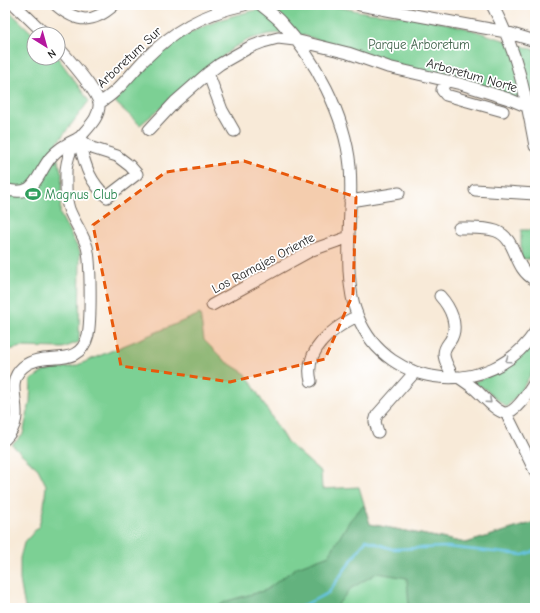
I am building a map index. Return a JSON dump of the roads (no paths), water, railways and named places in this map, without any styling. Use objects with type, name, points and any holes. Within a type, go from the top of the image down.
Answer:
[{"type":"street","points":[[15,5],[37,26]]},
{"type":"street","points":[[56,5],[64,12],[88,20],[100,16],[114,5]]},
{"type":"street","name":"Arboretum Sur","points":[[99,103],[111,96],[164,41],[187,25],[219,11],[244,5]]},
{"type":"street","points":[[262,5],[280,21],[319,75],[338,118],[350,166],[349,237],[351,288],[357,316],[366,332],[379,349],[396,363],[415,372],[437,377],[471,376],[482,373],[501,364],[518,352],[535,332]]},
{"type":"street","points":[[360,5],[506,32],[535,41]]},
{"type":"street","points":[[492,5],[506,32],[531,108],[535,146]]},
{"type":"street","name":"Arboretum Norte","points":[[149,130],[175,102],[208,73],[235,55],[263,42],[278,38],[295,40],[348,53],[388,67],[460,84],[509,99],[531,108]]},
{"type":"street","points":[[5,439],[11,432],[16,421],[16,404],[12,384],[18,372],[23,367],[39,359],[64,357],[76,354],[84,344],[88,335],[88,254],[83,237],[67,201],[67,163],[72,147],[93,122],[99,103],[87,83],[66,57]]},
{"type":"street","points":[[208,73],[222,110],[234,130]]},
{"type":"street","points":[[445,80],[442,90],[446,95],[504,111]]},
{"type":"street","points":[[78,138],[92,148],[117,156],[130,166],[137,174],[107,197],[97,188],[91,179],[78,138]]},
{"type":"street","points":[[5,189],[18,192],[29,188],[38,178],[52,155],[78,138]]},
{"type":"street","points":[[475,190],[535,194]]},
{"type":"street","points":[[350,201],[399,193]]},
{"type":"street","points":[[459,228],[493,230],[501,233],[511,244],[517,261],[521,267],[528,276],[535,280]]},
{"type":"street","name":"Los Ramajes Oriente","points":[[212,305],[312,250],[349,237]]},
{"type":"street","points":[[440,296],[449,307],[454,324],[452,337],[445,348],[444,356],[446,363],[455,377],[476,389],[499,410],[506,413],[535,471]]},
{"type":"street","points":[[311,381],[309,375],[310,363],[319,346],[326,337],[339,326],[357,316]]},
{"type":"street","points":[[378,432],[375,422],[378,415],[415,372]]},
{"type":"street","points":[[506,413],[512,411],[533,390]]},
{"type":"waterway","points":[[298,608],[328,593],[366,540],[392,549],[447,547],[523,555],[535,551]]},
{"type":"place","name":"Magnus Club","points":[[33,194]]},
{"type":"park label","name":"Parque Arboretum","points":[[419,44]]}]
